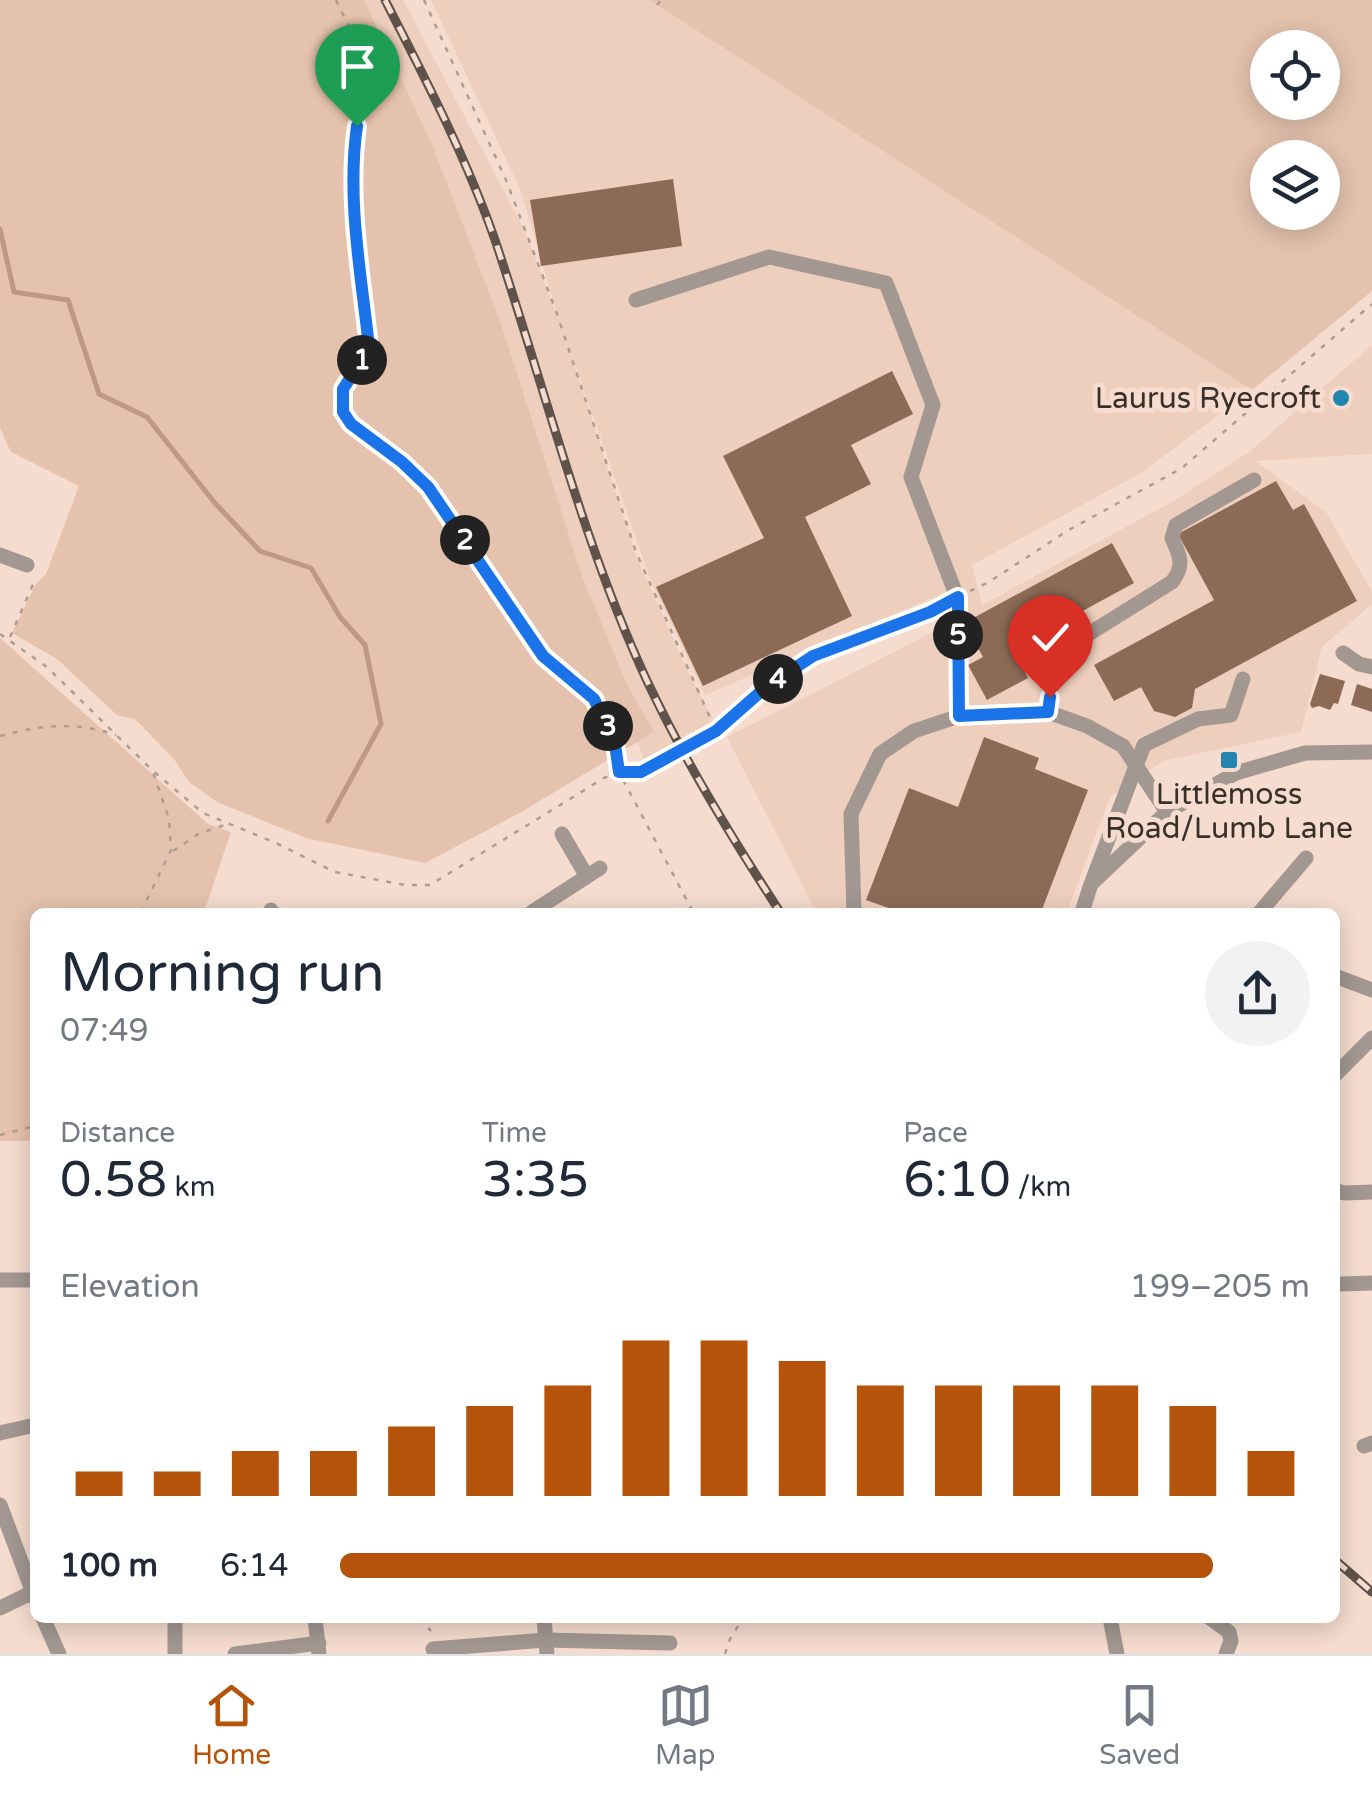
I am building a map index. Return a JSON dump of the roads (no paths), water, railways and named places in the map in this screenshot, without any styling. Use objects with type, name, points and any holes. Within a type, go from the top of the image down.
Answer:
[{"type":"street","points":[[636,300],[770,257],[886,283],[933,405],[911,477],[958,597],[959,716]]},
{"type":"street","points":[[1048,712],[1053,674],[1071,644],[1172,582],[1180,573],[1182,562],[1172,538],[1176,525],[1254,480]]},
{"type":"street","points":[[0,555],[27,564]]},
{"type":"street","points":[[1343,653],[1372,667]]},
{"type":"street","points":[[1083,908],[1144,745],[1198,719],[1231,716],[1243,680]]},
{"type":"street","points":[[854,908],[851,814],[880,754],[914,731],[959,716],[1048,712],[1104,734],[1122,746],[1168,812]]},
{"type":"street","points":[[1091,884],[1168,812],[1236,773],[1305,753],[1372,752]]},
{"type":"street","points":[[538,908],[593,872],[562,834]]},
{"type":"street","points":[[1263,908],[1306,858]]},
{"type":"street","points":[[1340,978],[1372,990]]},
{"type":"street","points":[[1340,1070],[1372,1038]]},
{"type":"street","points":[[1340,1192],[1372,1192]]},
{"type":"street","points":[[0,1280],[30,1280]]},
{"type":"street","points":[[1340,1284],[1372,1283]]},
{"type":"street","points":[[0,1433],[30,1426]]},
{"type":"street","points":[[0,1504],[30,1584]]},
{"type":"street","points":[[0,1608],[30,1597]]},
{"type":"street","points":[[46,1623],[59,1654]]},
{"type":"street","points":[[175,1654],[176,1623]]},
{"type":"street","points":[[235,1654],[319,1648],[316,1623]]},
{"type":"street","points":[[1111,1623],[1116,1654]]},
{"type":"street","points":[[1217,1623],[1229,1632],[1231,1641],[1226,1654]]},
{"type":"street","points":[[433,1649],[670,1643]]},
{"type":"waterway","points":[[0,229],[14,292],[68,300],[99,394],[147,417],[214,502],[260,551],[311,568],[340,617],[365,645],[381,724],[328,821]]},
{"type":"railway","points":[[385,0],[484,209],[584,520],[625,630],[694,771],[777,908]]},
{"type":"railway","points":[[1340,1564],[1372,1592]]},
{"type":"place","name":"Laurus Ryecroft","points":[[1341,398]]},
{"type":"place","name":"Littlemoss Road/Lumb Lane","points":[[1229,760]]}]
